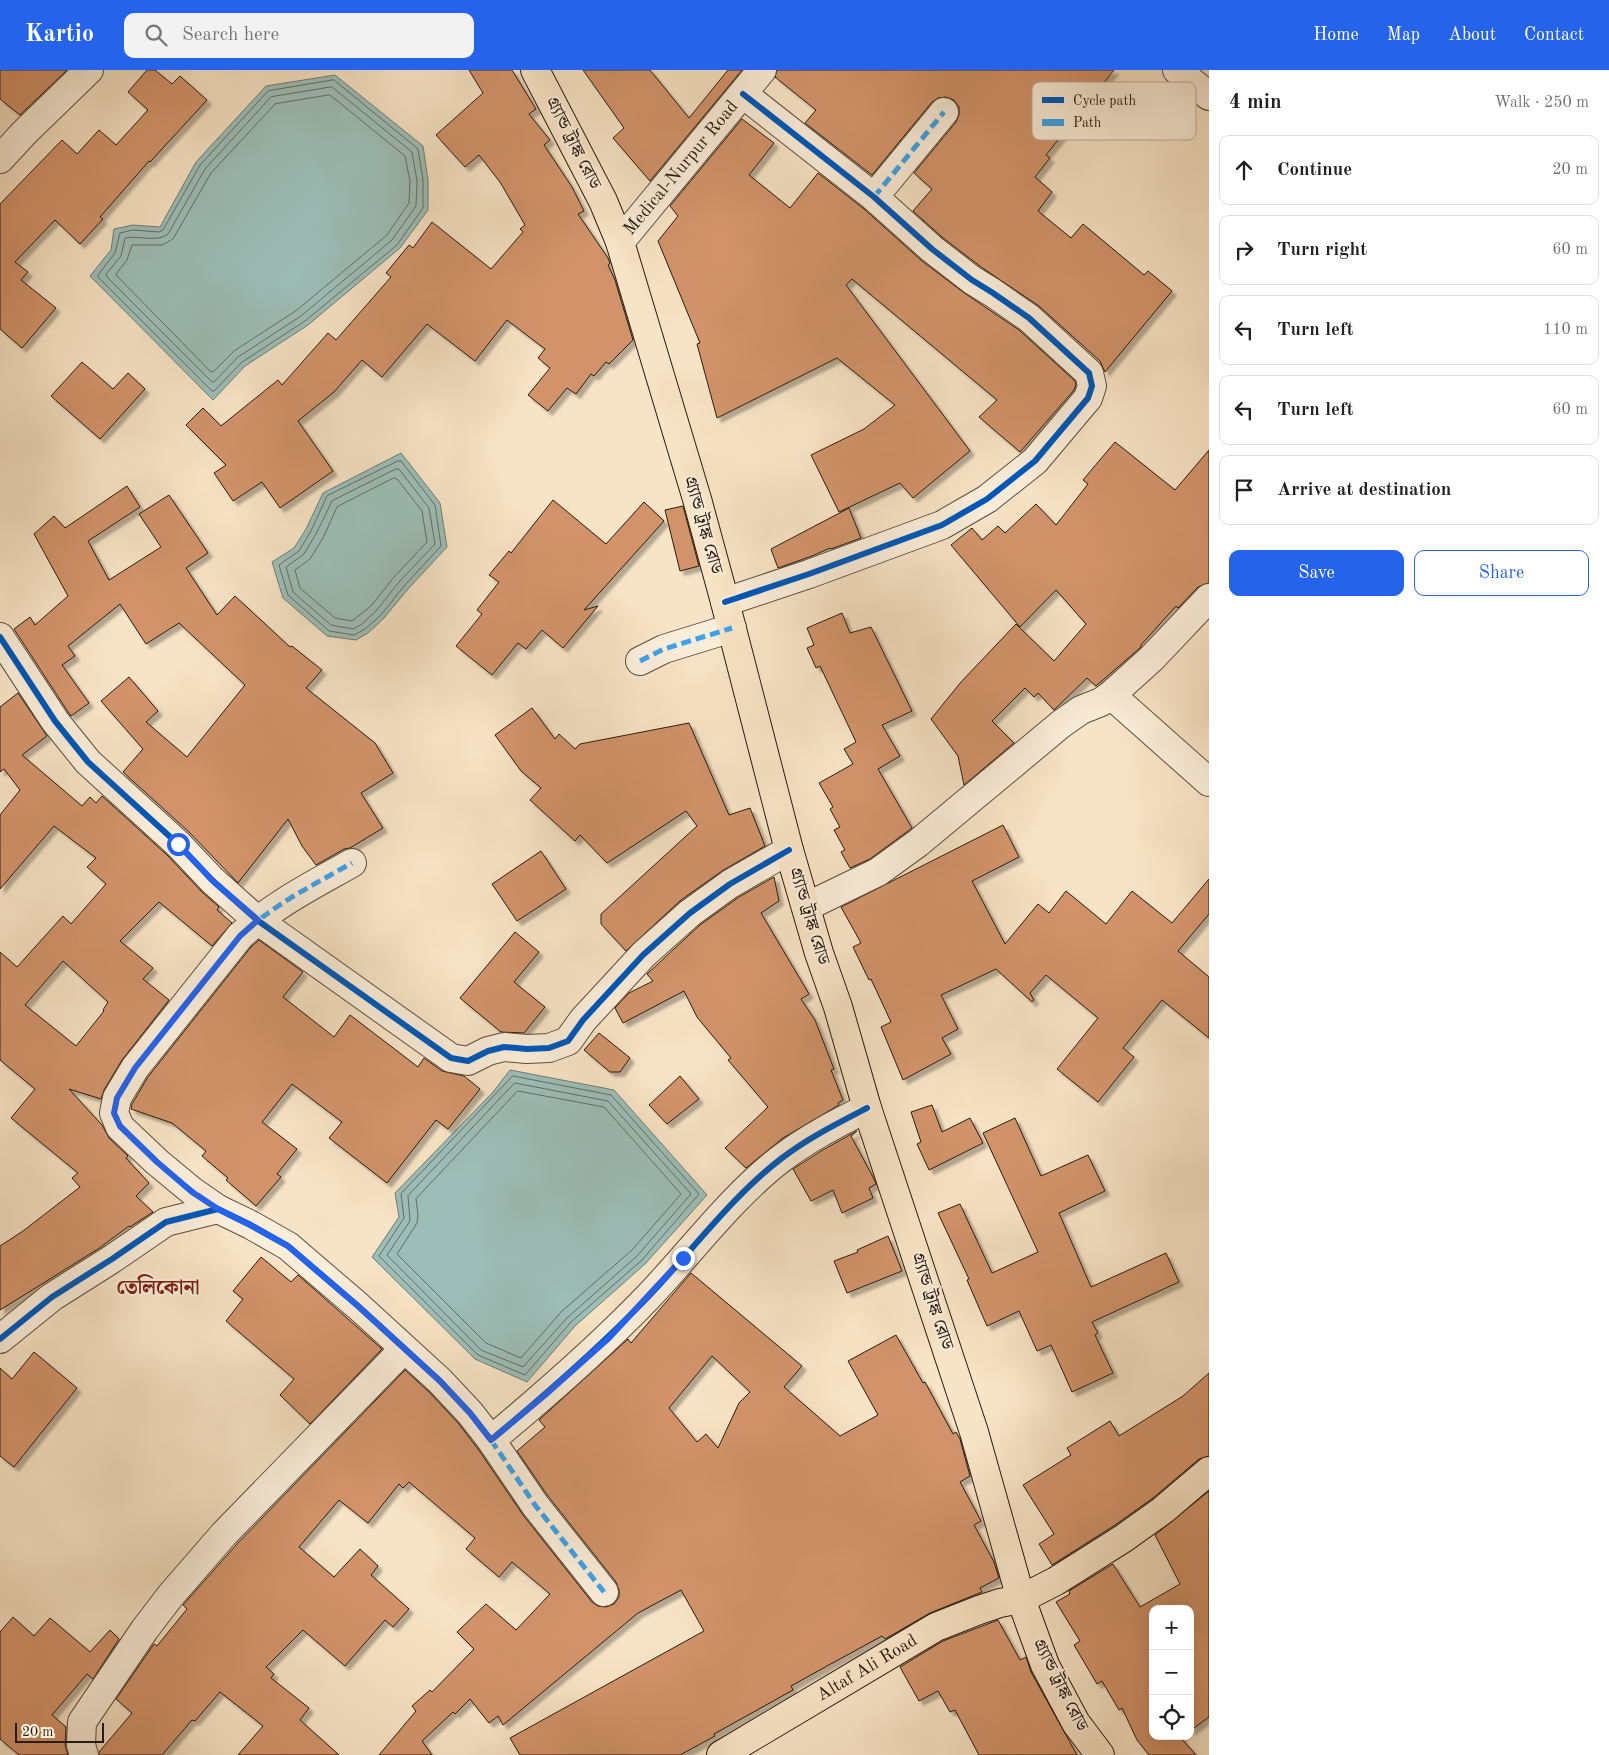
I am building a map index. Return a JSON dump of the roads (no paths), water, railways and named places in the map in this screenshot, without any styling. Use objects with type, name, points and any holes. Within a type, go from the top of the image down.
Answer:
[{"type":"main road","name":"গ্র্যান্ড ট্রাঙ্ক রোড","points":[[535,70],[603,201],[620,242],[697,499],[819,953],[838,1007],[867,1108],[974,1432],[1021,1600],[1045,1665],[1076,1723],[1100,1755]]},
{"type":"main road","name":"Altaf Ali Road","points":[[721,1755],[936,1627],[1000,1603],[1021,1600],[1056,1581],[1124,1538],[1163,1510],[1209,1471]]},
{"type":"street","points":[[0,159],[89,70]]},
{"type":"street","name":"Medical-Nurpur Road","points":[[620,242],[762,70]]},
{"type":"street","points":[[1177,70],[1192,82]]},
{"type":"street","points":[[1196,85],[1209,96]]},
{"type":"street","points":[[725,602],[942,526],[988,499],[1035,461],[1088,398],[1092,386],[1089,372],[1029,318],[945,260],[874,197],[743,94]]},
{"type":"street","points":[[874,197],[944,112]]},
{"type":"street","points":[[806,907],[878,872],[918,843],[1060,724],[1081,710],[1101,702],[1111,695],[1152,658],[1209,598]]},
{"type":"street","points":[[640,661],[664,649],[732,628]]},
{"type":"street","points":[[0,637],[55,721],[88,762],[178,844],[213,881],[258,920],[452,1058],[468,1061],[488,1051],[504,1047],[549,1048],[568,1041],[583,1020],[643,955],[690,914],[730,884],[790,850]]},
{"type":"street","points":[[1111,695],[1209,782]]},
{"type":"street","points":[[352,863],[258,920],[240,936],[135,1068],[117,1098],[114,1113],[120,1126],[157,1162],[192,1192],[218,1209],[288,1246],[358,1306],[440,1381],[470,1413],[491,1440],[535,1505],[604,1592]]},
{"type":"street","points":[[491,1440],[609,1338],[713,1224],[742,1194],[782,1158],[833,1126],[867,1108]]},
{"type":"street","points":[[0,1339],[52,1297],[166,1222],[218,1209]]},
{"type":"street","points":[[84,1755],[81,1745],[82,1722],[145,1629],[171,1595],[224,1534],[404,1349]]},
{"type":"water","points":[[335,75],[423,146],[428,180],[428,210],[400,248],[308,325],[245,366],[213,400],[90,276],[111,250],[114,229],[133,225],[160,227],[196,162],[266,86]]},
{"type":"water","points":[[401,453],[440,503],[447,547],[384,618],[368,633],[356,640],[327,636],[283,598],[272,562],[294,548],[306,529],[323,493]]},
{"type":"water","points":[[510,1070],[614,1090],[707,1195],[645,1264],[575,1326],[527,1382],[475,1359],[372,1257],[399,1217],[395,1193],[493,1092]]},
{"type":"district","name":"তেলিকোনা","points":[[158,1289]]}]
